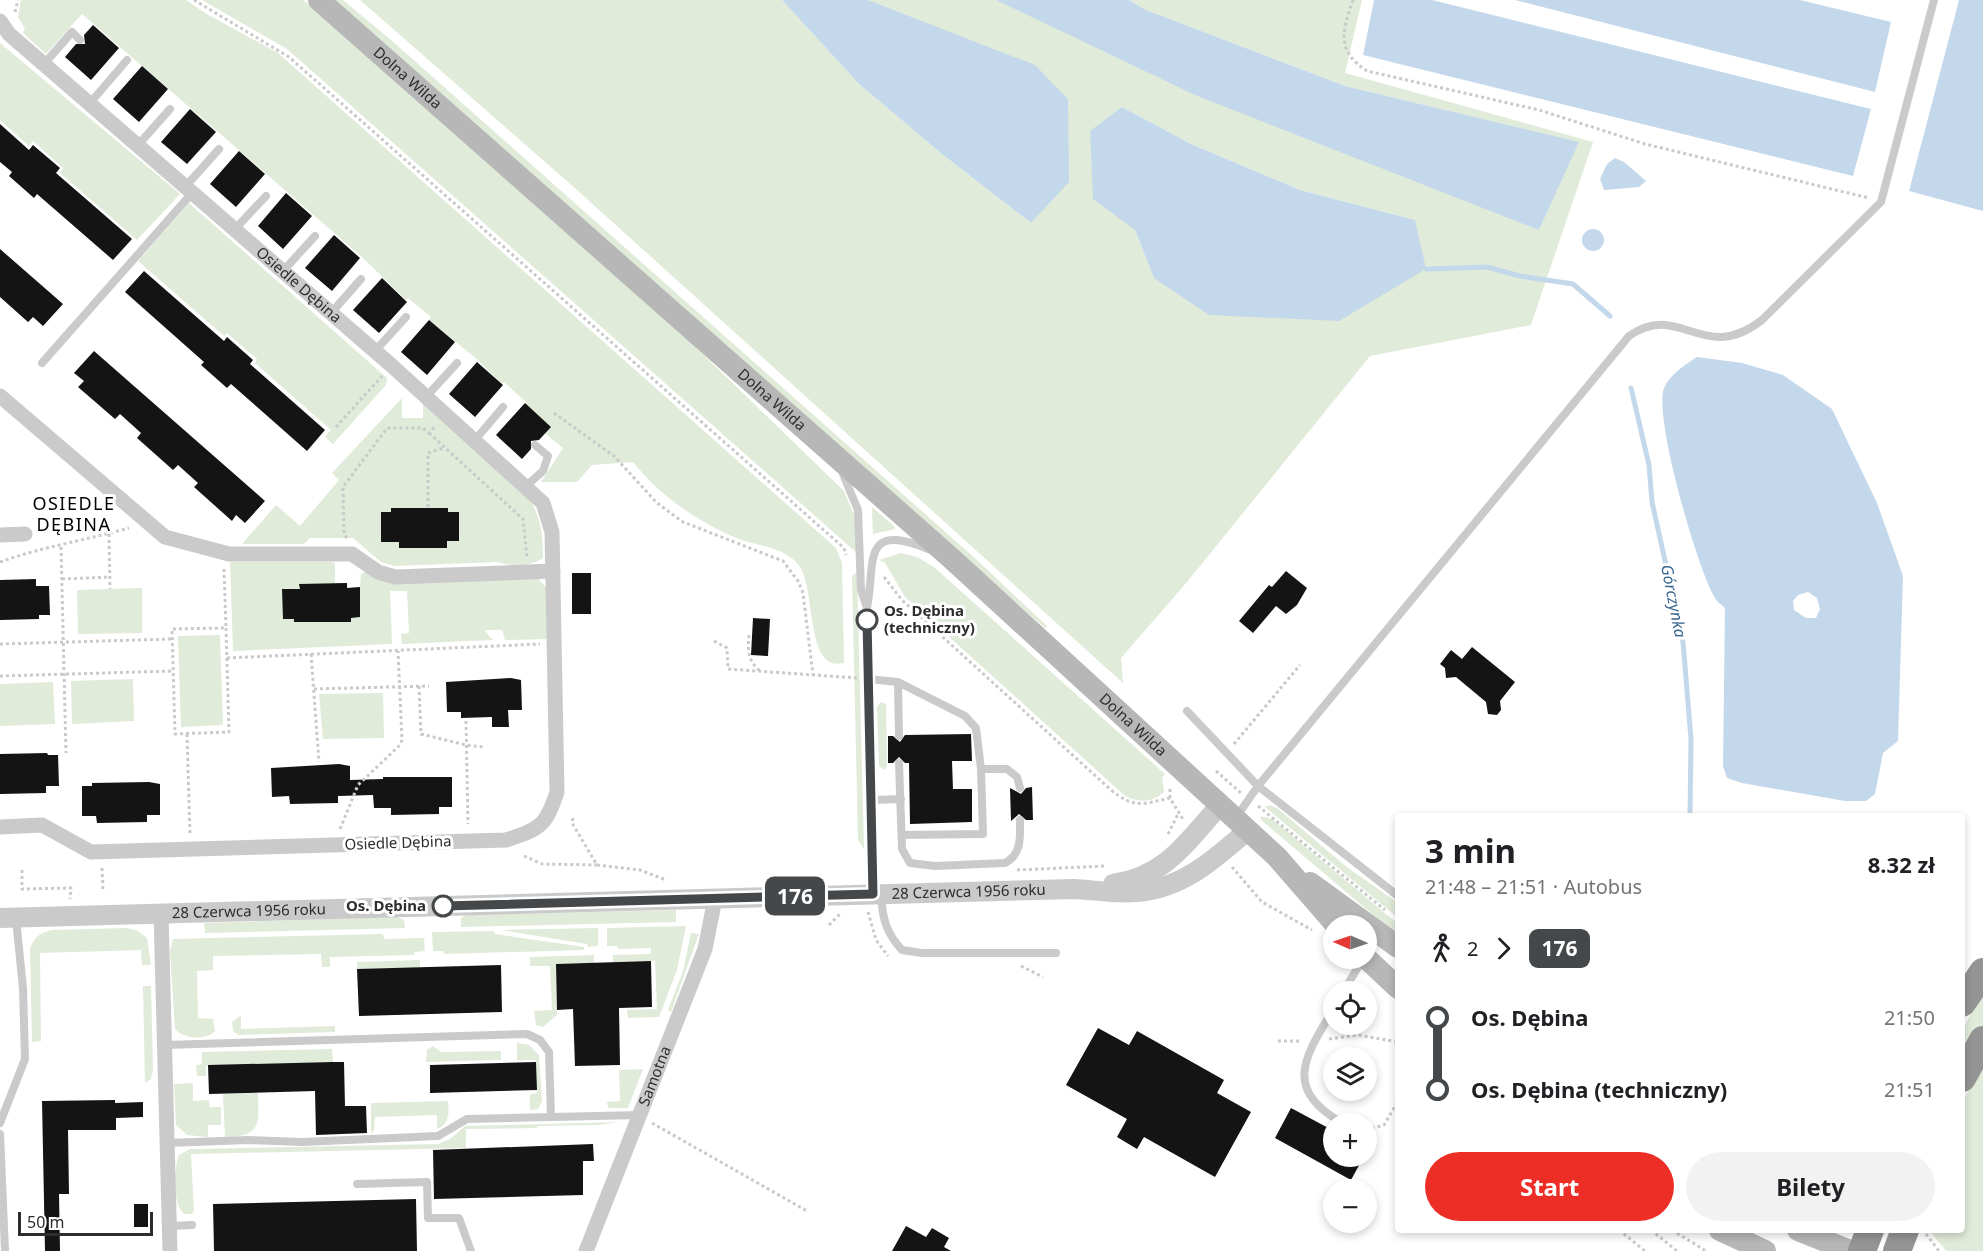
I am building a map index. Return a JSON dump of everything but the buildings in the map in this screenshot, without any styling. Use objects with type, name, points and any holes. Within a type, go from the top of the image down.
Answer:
[{"type":"highway","points":[[1965,999],[1983,972]]},
{"type":"highway","points":[[1965,1073],[1983,1040]]},
{"type":"highway","points":[[1862,1251],[1869,1233]]},
{"type":"highway","points":[[1898,1251],[1906,1233]]},
{"type":"highway","points":[[1908,1233],[1912,1251]]},
{"type":"main road","name":"Dolna Wilda","points":[[319,0],[952,559],[1234,818]]},
{"type":"main road","points":[[1234,818],[1282,863],[1395,945]]},
{"type":"main road","points":[[1282,863],[1323,921]]},
{"type":"main road","points":[[1377,969],[1395,985]]},
{"type":"main road","points":[[1726,1233],[1765,1251]]},
{"type":"main road","points":[[1805,1233],[1850,1251]]},
{"type":"street","name":"Osiedle Dębina","points":[[0,21],[9,34],[391,365],[475,440],[547,509],[552,532],[557,792],[550,813],[536,830],[506,840],[91,852],[42,825],[0,827]]},
{"type":"street","points":[[0,396],[165,537],[223,553],[352,554],[378,572],[395,577],[553,571]]},
{"type":"street","points":[[0,535],[25,534]]},
{"type":"street","name":"28 Czerwca 1956 roku","points":[[1073,889],[1121,883],[1150,874],[1164,865],[1195,833],[1234,818]]},
{"type":"street","name":"28 Czerwca 1956 roku","points":[[8,918],[1073,889],[1130,892],[1152,890],[1177,882],[1221,855],[1234,818]]},
{"type":"street","name":"Samotna","points":[[586,1251],[705,949],[715,899]]},
{"type":"street","points":[[161,913],[170,1251]]},
{"type":"lane","points":[[1234,818],[1629,336],[1639,329],[1662,324],[1712,338],[1734,337],[1746,333],[1762,320],[1881,202],[1934,0]]},
{"type":"lane","points":[[44,64],[72,32],[80,40]]},
{"type":"lane","points":[[90,103],[127,60]]},
{"type":"lane","points":[[138,145],[170,109]]},
{"type":"lane","points":[[42,363],[189,189],[219,149]]},
{"type":"lane","points":[[235,229],[266,196]]},
{"type":"lane","points":[[283,271],[315,236]]},
{"type":"lane","points":[[331,313],[361,279]]},
{"type":"lane","points":[[375,351],[406,317]]},
{"type":"lane","points":[[426,397],[457,363]]},
{"type":"lane","points":[[475,440],[503,407]]},
{"type":"lane","points":[[525,487],[543,471],[548,456],[535,445]]},
{"type":"lane","points":[[833,453],[857,501],[861,590],[867,608]]},
{"type":"lane","points":[[952,559],[910,542],[896,540],[879,545],[873,554],[870,566],[867,608],[871,800],[877,894],[882,913],[888,935],[902,950],[922,953],[1056,953]]},
{"type":"lane","points":[[868,679],[898,682],[972,723],[976,728],[981,769],[983,834],[902,835]]},
{"type":"lane","points":[[898,682],[899,736]]},
{"type":"lane","points":[[1187,711],[1258,786],[1395,894]]},
{"type":"lane","points":[[899,763],[902,849],[908,860],[914,864],[1005,863],[1011,860],[1019,848],[1020,820]]},
{"type":"lane","points":[[981,769],[1007,769],[1017,777],[1020,788]]},
{"type":"lane","points":[[871,800],[901,799]]},
{"type":"lane","points":[[0,1123],[25,1059],[23,988],[8,918]]},
{"type":"lane","points":[[1323,1026],[1314,1041],[1304,1075],[1306,1093],[1325,1113]]},
{"type":"lane","points":[[165,1045],[527,1034],[540,1040],[549,1052],[551,1117]]},
{"type":"lane","points":[[167,1143],[248,1140],[303,1142],[438,1136],[467,1119],[640,1115]]},
{"type":"lane","points":[[0,1134],[5,1251]]},
{"type":"lane","points":[[357,1184],[427,1182],[428,1218],[459,1218],[471,1251]]},
{"type":"lane","points":[[170,1226],[192,1225]]},
{"type":"path","points":[[194,0],[289,57],[844,548],[846,559]]},
{"type":"path","points":[[1353,0],[1343,37],[1345,51],[1355,63],[1367,71],[1539,110],[1645,144],[1845,191],[1881,202]]},
{"type":"path","points":[[336,427],[391,365]]},
{"type":"path","points":[[429,433],[444,413]]},
{"type":"path","points":[[554,413],[614,456],[657,503],[683,522],[773,555],[783,561],[798,580],[803,593],[813,675]]},
{"type":"path","points":[[352,554],[358,549],[344,534],[343,487],[387,428],[423,428],[523,519],[526,530],[527,572]]},
{"type":"path","points":[[428,507],[428,453],[443,448]]},
{"type":"path","points":[[0,562],[43,547],[62,547],[148,522]]},
{"type":"path","points":[[109,534],[110,589]]},
{"type":"path","points":[[62,547],[66,753]]},
{"type":"path","points":[[223,553],[226,628],[229,732],[175,734],[172,629],[226,628]]},
{"type":"path","points":[[881,571],[902,600],[1111,790],[1125,800],[1139,805],[1170,798],[1178,814],[1195,833]]},
{"type":"path","points":[[62,579],[110,577]]},
{"type":"path","points":[[749,635],[748,655],[752,664],[760,671]]},
{"type":"path","points":[[0,644],[172,639]]},
{"type":"path","points":[[714,641],[727,648],[728,669],[868,679]]},
{"type":"path","points":[[227,658],[554,645]]},
{"type":"path","points":[[334,845],[358,785],[400,745],[402,740],[398,650]]},
{"type":"path","points":[[311,654],[319,762]]},
{"type":"path","points":[[1227,753],[1300,665]]},
{"type":"path","points":[[0,676],[173,671]]},
{"type":"path","points":[[419,686],[421,734],[483,747]]},
{"type":"path","points":[[314,689],[429,686]]},
{"type":"path","points":[[465,721],[468,841]]},
{"type":"path","points":[[187,734],[191,849]]},
{"type":"path","points":[[1173,825],[1178,814]]},
{"type":"path","points":[[573,818],[572,823],[597,865]]},
{"type":"path","points":[[1221,855],[1262,902],[1323,927]]},
{"type":"path","points":[[524,856],[542,864],[597,865],[640,870],[671,882]]},
{"type":"path","points":[[102,868],[103,890]]},
{"type":"path","points":[[22,870],[22,889],[70,888],[70,901],[78,900]]},
{"type":"path","points":[[829,925],[842,913]]},
{"type":"path","points":[[1278,1041],[1314,1041],[1348,1035],[1395,1042]]},
{"type":"path","points":[[1377,1127],[1384,1125],[1395,1106]]},
{"type":"path","points":[[640,1115],[807,1211]]},
{"type":"path","points":[[1623,1233],[1645,1251]]},
{"type":"path","points":[[1655,1233],[1677,1251]]},
{"type":"path","points":[[1677,1233],[1706,1251]]},
{"type":"path","points":[[1925,1233],[1939,1251]]},
{"type":"green space","points":[[21,0],[186,0],[278,53],[836,548],[842,563],[844,663],[831,663],[822,655],[813,625],[803,574],[797,563],[784,553],[739,539],[709,525],[667,497],[633,462],[592,465],[577,482],[541,482],[563,448],[545,433],[551,427],[527,403],[504,382],[502,384],[478,360],[429,320],[431,317],[408,298],[406,300],[362,257],[82,14],[46,54],[23,33],[25,29],[18,17]]},
{"type":"green space","points":[[202,0],[303,0],[318,12],[651,304],[844,491],[855,517],[857,553],[287,49]]},
{"type":"green space","points":[[334,0],[343,0],[391,40],[977,560],[1047,626],[1045,628]]},
{"type":"green space","points":[[360,0],[782,0],[859,84],[942,154],[1031,223],[900,14],[868,0],[996,0],[1539,230],[1578,142],[1345,86],[1146,10],[1129,0],[1362,0],[1345,73],[1593,142],[1531,325],[1370,356],[1187,582],[1121,658],[1123,683],[577,190]],"holes":[[[1122,107],[1191,144],[1300,190],[1415,220],[1154,278],[1135,230]]]},
{"type":"green space","points":[[0,43],[180,194],[137,240],[60,173],[63,168],[33,141],[29,146],[0,120]]},
{"type":"green space","points":[[189,203],[387,378],[386,385],[333,444],[325,437],[331,430],[255,363],[257,359],[227,333],[224,336],[138,261]]},
{"type":"green space","points":[[402,398],[402,418],[423,418],[423,402],[528,496],[536,511],[540,526],[543,558],[521,565],[497,562],[395,566],[381,562],[353,538],[310,538],[304,544],[242,544],[276,505],[300,526],[339,480],[332,473]]},
{"type":"green space","points":[[872,507],[895,527],[895,529],[873,534]]},
{"type":"green space","points":[[901,553],[917,557],[934,567],[1165,774],[1162,777],[1164,792],[1160,796],[1145,801],[1124,795],[905,597],[885,563],[879,560]]},
{"type":"green space","points":[[230,562],[331,562],[335,563],[335,583],[347,583],[348,588],[360,587],[361,574],[365,572],[538,578],[546,588],[548,639],[505,640],[502,630],[484,630],[493,640],[402,644],[401,634],[409,633],[407,591],[390,591],[392,644],[233,651]]},
{"type":"green space","points":[[857,572],[864,848],[858,840],[852,576]]},
{"type":"green space","points":[[142,588],[142,633],[78,634],[77,590]]},
{"type":"green space","points":[[220,635],[223,725],[181,727],[178,636]]},
{"type":"green space","points":[[133,679],[134,721],[72,724],[71,681]]},
{"type":"green space","points":[[53,682],[55,724],[0,726],[0,684]]},
{"type":"green space","points":[[383,693],[384,738],[323,739],[319,694]]},
{"type":"green space","points":[[881,702],[886,704],[887,766],[884,770],[879,766],[877,707]]},
{"type":"green space","points":[[1270,805],[1277,808],[1348,868],[1395,901],[1395,915],[1265,807]]},
{"type":"green space","points":[[1260,816],[1272,819],[1395,922],[1395,933],[1377,918],[1377,915],[1373,915],[1261,820]]},
{"type":"green space","points":[[676,910],[676,922],[461,927],[461,918],[466,915]]},
{"type":"green space","points":[[397,917],[404,920],[405,928],[205,933],[204,923]]},
{"type":"green space","points":[[686,926],[677,970],[659,1017],[628,1018],[627,1010],[657,1009],[655,961],[613,962],[613,955],[651,954],[651,948],[618,949],[617,946],[607,946],[607,928]]},
{"type":"green space","points":[[127,928],[138,931],[147,938],[151,965],[142,965],[141,950],[40,953],[41,1041],[32,1042],[30,949],[33,941],[40,934],[52,930]]},
{"type":"green space","points":[[598,928],[598,946],[588,947],[587,944],[500,930]]},
{"type":"green space","points":[[494,931],[495,934],[584,947],[584,950],[444,954],[443,951],[433,951],[432,932]]},
{"type":"green space","points":[[691,933],[699,934],[671,1012],[668,1010],[683,971]]},
{"type":"green space","points":[[383,934],[384,939],[424,938],[425,951],[414,952],[414,955],[330,957],[330,967],[322,967],[321,954],[213,956],[213,970],[197,971],[198,1018],[213,1019],[215,1031],[195,1038],[175,1029],[170,951],[173,939]]},
{"type":"green space","points":[[594,955],[594,963],[556,964],[557,1015],[543,1027],[536,1025],[534,1011],[552,1010],[550,966],[530,966],[530,957]]},
{"type":"green space","points":[[420,960],[420,968],[357,969],[357,962]]},
{"type":"green space","points":[[143,986],[151,986],[153,1070],[151,1079],[145,1083]]},
{"type":"green space","points":[[1983,990],[1983,1028],[1965,1060],[1965,1025]]},
{"type":"green space","points":[[241,1015],[241,1029],[335,1026],[335,1032],[238,1035],[233,1031],[232,1022]]},
{"type":"green space","points":[[517,1043],[529,1045],[539,1055],[542,1101],[538,1109],[530,1110],[530,1094],[537,1093],[536,1060],[517,1060]]},
{"type":"green space","points":[[433,1046],[441,1052],[501,1051],[501,1060],[426,1062],[427,1050]]},
{"type":"green space","points":[[332,1049],[333,1062],[206,1066],[206,1076],[197,1076],[196,1065],[202,1064],[202,1052]]},
{"type":"green space","points":[[1983,1060],[1983,1251],[1946,1251],[1931,1233],[1965,1233],[1965,1098]]},
{"type":"green space","points":[[643,1069],[628,1108],[608,1108],[607,1102],[620,1101],[619,1070]]},
{"type":"green space","points":[[193,1083],[193,1101],[209,1100],[210,1107],[221,1107],[221,1125],[208,1125],[208,1137],[187,1135],[176,1125],[174,1084]]},
{"type":"green space","points":[[258,1093],[257,1121],[252,1131],[225,1137],[223,1094]]},
{"type":"green space","points":[[448,1101],[446,1121],[437,1129],[437,1115],[375,1117],[374,1130],[371,1134],[371,1103]]},
{"type":"green space","points":[[620,1122],[598,1125],[538,1126],[537,1128],[466,1129],[466,1148],[191,1154],[194,1211],[192,1214],[184,1214],[177,1202],[175,1177],[179,1155],[190,1149],[438,1144],[450,1139],[465,1126]]},
{"type":"water","points":[[782,0],[868,0],[1035,65],[1068,99],[1069,182],[1031,223],[942,154],[859,84]]},
{"type":"water","points":[[996,0],[1129,0],[1146,10],[1345,86],[1579,142],[1539,230],[1195,95]]},
{"type":"water","points":[[1374,0],[1432,0],[1871,109],[1853,176],[1363,55]]},
{"type":"water","points":[[1515,0],[1800,0],[1891,22],[1875,92]]},
{"type":"water","points":[[1959,0],[1983,0],[1983,211],[1909,191]]},
{"type":"water","points":[[1122,107],[1191,144],[1300,190],[1415,220],[1426,269],[1339,321],[1209,315],[1154,278],[1135,230],[1093,199],[1090,131]]},
{"type":"water","points":[[1615,158],[1624,162],[1646,181],[1639,187],[1604,190],[1600,179],[1607,164]]},
{"type":"water","points":[[1593,229],[1601,232],[1604,240],[1601,248],[1593,251],[1585,248],[1582,240],[1585,232]]},
{"type":"water","points":[[1697,357],[1742,363],[1783,375],[1832,409],[1877,503],[1903,576],[1898,741],[1883,753],[1875,794],[1866,801],[1845,801],[1742,783],[1727,778],[1723,766],[1725,608],[1716,599],[1707,582],[1688,527],[1671,460],[1662,404],[1664,388],[1670,378]],"holes":[[[1808,592],[1817,598],[1820,609],[1816,618],[1806,618],[1794,610],[1793,601],[1798,595]]]},
{"type":"waterway","name":"Górczynka","points":[[1426,269],[1487,267],[1520,276],[1573,284],[1610,316]]},
{"type":"waterway","name":"Górczynka","points":[[1631,388],[1649,465],[1652,502],[1683,642],[1691,739],[1690,813]]},
{"type":"bus line","name":"176","points":[[443,906],[873,894],[867,620]]},
{"type":"place","name":"Os. Dębina (techniczny)","points":[[867,620]]},
{"type":"place","name":"Os. Dębina","points":[[443,906]]},
{"type":"district","name":"OSIEDLE DĘBINA","points":[[74,514]]}]
